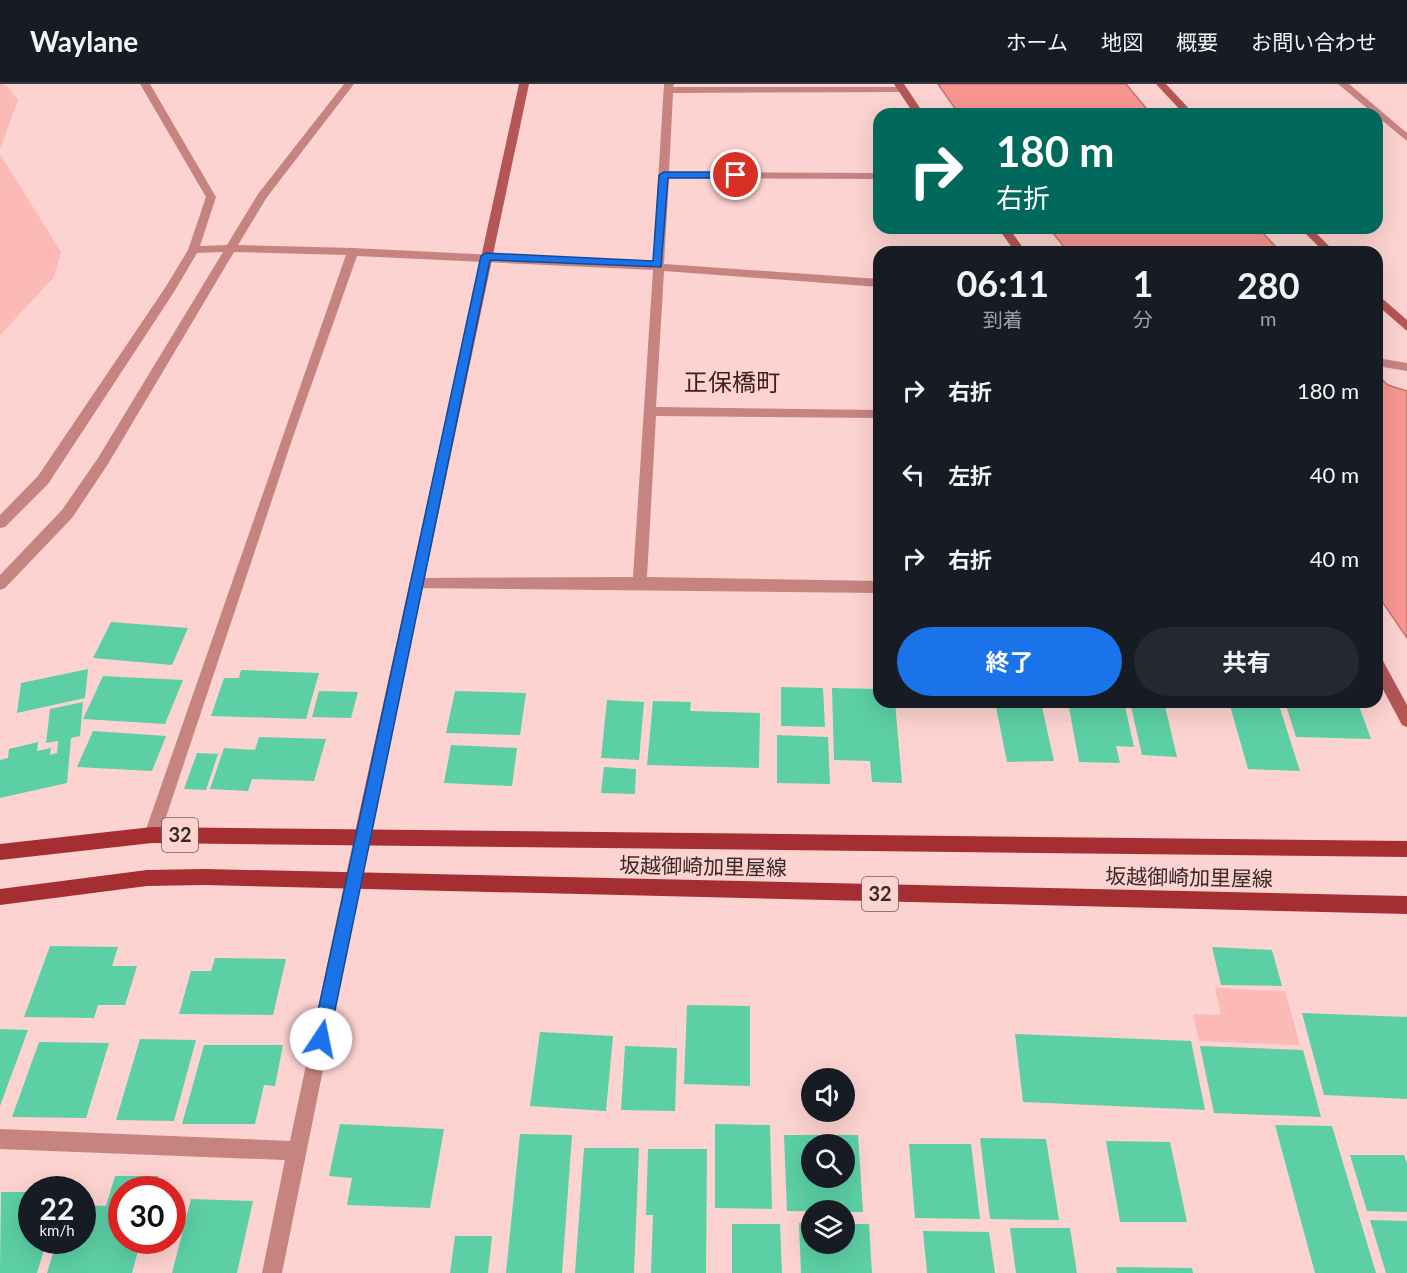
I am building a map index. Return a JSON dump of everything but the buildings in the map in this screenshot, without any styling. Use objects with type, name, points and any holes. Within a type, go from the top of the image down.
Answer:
[{"type":"main road","name":"坂越御崎加里屋線","points":[[0,852],[152,835],[1407,849]]},
{"type":"main road","name":"坂越御崎加里屋線","points":[[0,897],[147,878],[1407,905]]},
{"type":"street","points":[[0,523],[43,480],[170,289],[193,250],[211,197],[146,84]]},
{"type":"street","points":[[0,584],[67,514],[103,461],[262,196],[349,84]]},
{"type":"street","points":[[272,1273],[352,883],[524,84]]},
{"type":"street","points":[[1161,84],[1183,108]]},
{"type":"street","points":[[1343,84],[1371,108]]},
{"type":"street","points":[[640,583],[668,87],[900,87],[915,108]]},
{"type":"street","points":[[1383,118],[1407,138]]},
{"type":"street","points":[[664,175],[873,176]]},
{"type":"street","points":[[1008,234],[1017,246]]},
{"type":"street","points":[[1311,234],[1324,246]]},
{"type":"street","points":[[193,250],[230,248],[486,256],[657,265],[873,283]]},
{"type":"street","points":[[152,835],[284,445],[353,252]]},
{"type":"street","points":[[1383,303],[1405,322]]},
{"type":"street","points":[[1383,363],[1407,367]]},
{"type":"street","points":[[648,411],[873,414]]},
{"type":"street","points":[[416,584],[640,583],[873,587]]},
{"type":"street","points":[[1383,675],[1407,720]]},
{"type":"street","points":[[0,1139],[298,1151]]},
{"type":"shaded area","points":[[0,84],[6,85],[18,100],[0,149]]},
{"type":"shaded area","points":[[938,84],[1126,84],[1146,108],[955,108]]},
{"type":"shaded area","points":[[0,154],[61,252],[54,277],[0,335]]},
{"type":"shaded area","points":[[1054,234],[1264,234],[1275,246],[1063,246]]},
{"type":"shaded area","points":[[1383,380],[1388,385],[1407,391],[1407,638],[1383,603]]},
{"type":"shaded area","points":[[1215,988],[1285,991],[1300,1045],[1199,1041],[1193,1014],[1221,1015]]},
{"type":"district","name":"正保橋町","points":[[732,383]]},
{"type":"route","points":[[321,1039],[352,883],[486,256],[657,265],[664,175],[736,175]]}]
